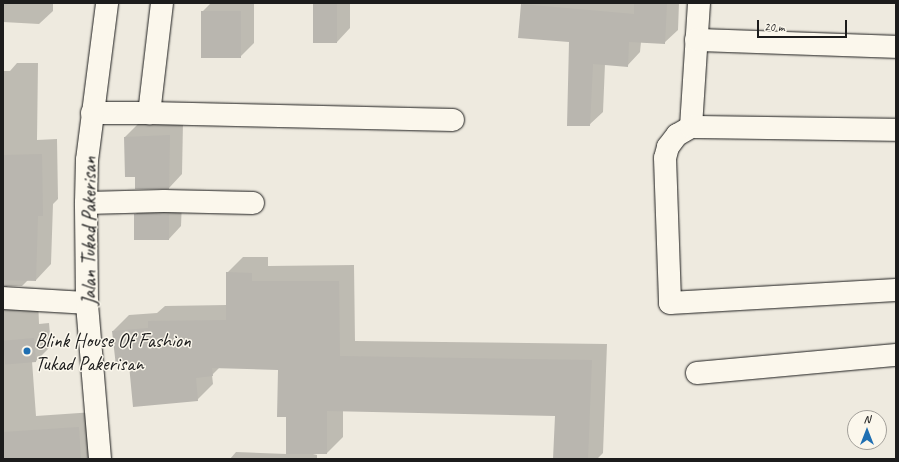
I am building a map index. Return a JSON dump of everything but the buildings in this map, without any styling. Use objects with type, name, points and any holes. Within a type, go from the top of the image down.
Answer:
[{"type":"street","name":"Jalan Tukad Pakerisan","points":[[100,459],[87,303],[86,203],[92,113],[106,3]]},
{"type":"street","points":[[149,113],[162,3]]},
{"type":"street","points":[[691,127],[699,3]]},
{"type":"street","points":[[696,40],[896,47]]},
{"type":"street","points":[[92,113],[453,120]]},
{"type":"street","points":[[896,130],[691,127],[677,135],[668,147],[665,158],[670,303],[896,290]]},
{"type":"street","points":[[86,203],[164,201],[253,203]]},
{"type":"street","points":[[3,298],[87,303]]},
{"type":"street","points":[[697,373],[896,355]]},
{"type":"place","name":"Blink House Of Fashion Tukad Pakerisan","points":[[27,351]]}]
